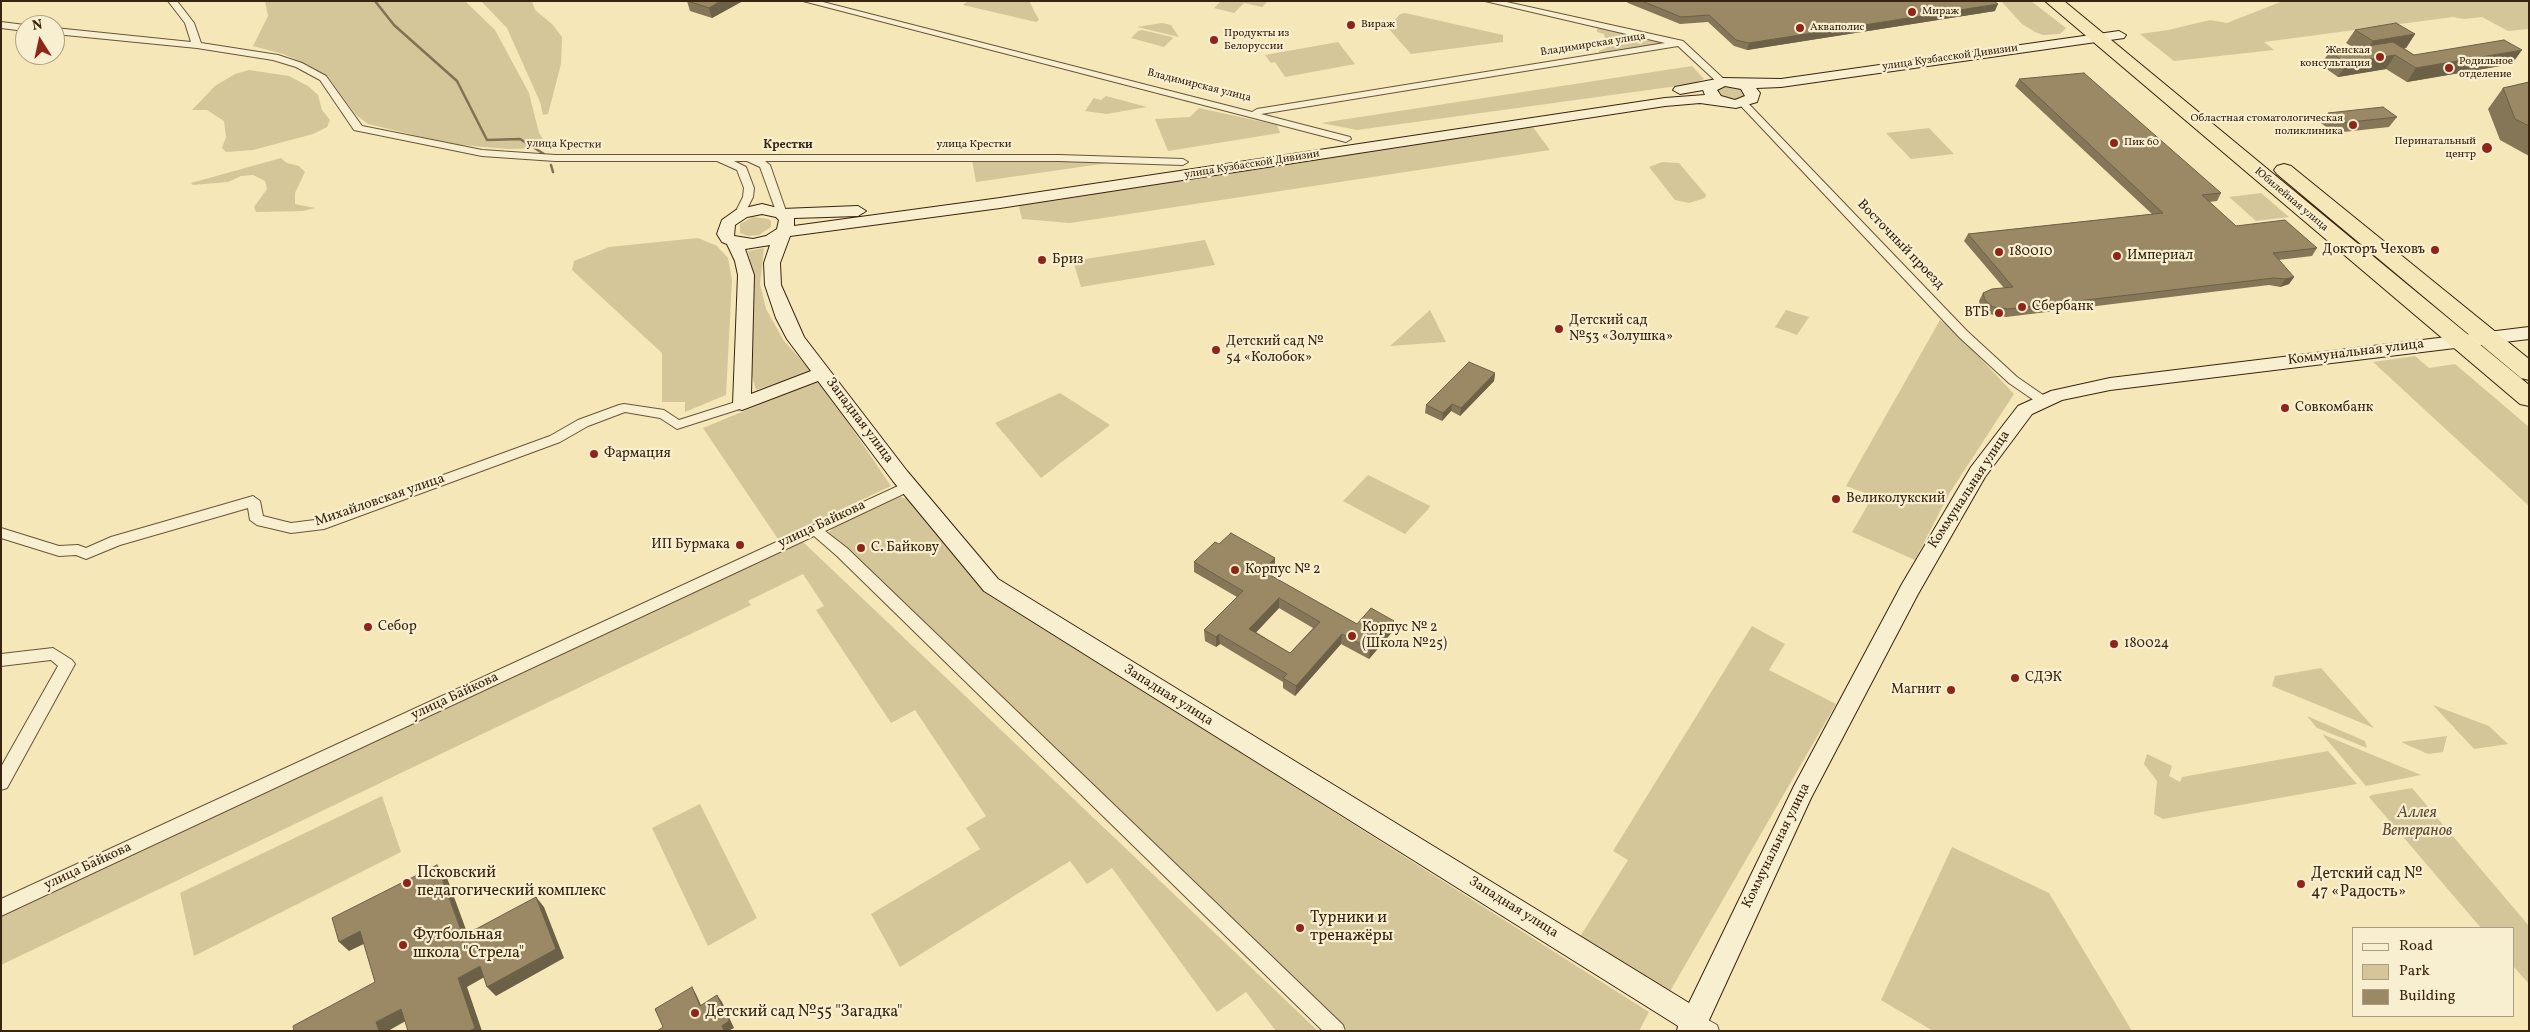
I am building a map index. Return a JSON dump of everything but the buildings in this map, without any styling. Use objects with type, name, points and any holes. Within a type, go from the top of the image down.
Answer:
[{"type":"highway","name":"Юбилейная улица","points":[[2053,1],[2529,398]]},
{"type":"highway","name":"Юбилейная улица","points":[[2075,1],[2119,35],[2529,372]]},
{"type":"street","points":[[172,1],[190,23],[198,45]]},
{"type":"street","name":"Владимирская улица","points":[[807,1],[1251,113],[1680,43]]},
{"type":"street","points":[[1489,1],[1680,43],[1719,83],[1710,88],[1710,92],[1722,102]]},
{"type":"street","points":[[1,25],[15,27]]},
{"type":"street","name":"улица Крестки","points":[[65,32],[198,45],[275,57],[299,65],[323,78],[358,128],[482,153],[555,158],[1059,158],[1183,162]]},
{"type":"street","name":"улица Кузбасской Дивизии","points":[[739,215],[762,209],[782,214],[848,212],[1719,83],[1781,83],[2119,35]]},
{"type":"street","name":"улица Кузбасской Дивизии","points":[[782,232],[803,231],[1000,203],[1665,102],[1700,99],[1722,102],[1748,99],[1781,83]]},
{"type":"street","points":[[1741,84],[1750,89],[1748,99]]},
{"type":"street","name":"Восточный проезд","points":[[1748,99],[1963,334],[2013,380],[2042,400]]},
{"type":"street","points":[[1251,113],[1346,139]]},
{"type":"street","points":[[709,158],[729,162],[742,169],[749,188],[744,206],[739,215],[728,223],[725,228],[728,239],[743,244],[763,242],[782,232]]},
{"type":"street","points":[[742,169],[756,158],[765,166],[782,214]]},
{"type":"street","name":"Западная улица","points":[[782,214],[787,220],[772,262],[773,285],[785,318],[796,339],[909,486],[991,585],[1698,1027]]},
{"type":"street","points":[[734,242],[746,276],[741,386],[742,404],[822,373]]},
{"type":"street","name":"Коммунальная улица","points":[[1698,1027],[1802,793],[1926,558],[1978,472],[2024,410],[2042,400],[2075,390],[2110,384],[2529,332]]},
{"type":"street","name":"Михайловская улица","points":[[1,533],[59,551],[78,550],[86,554],[116,541],[253,501],[257,520],[291,528],[324,524],[555,439],[583,423],[624,408],[664,414],[677,426],[742,404]]},
{"type":"street","name":"улица Байкова","points":[[1,908],[909,486]]},
{"type":"street","points":[[814,529],[842,552],[1336,1031]]},
{"type":"street","points":[[1,660],[53,654],[67,664],[1,783]]},
{"type":"green space","points":[[265,1],[465,1],[495,30],[529,93],[539,133],[549,148],[508,149],[450,144],[368,124],[355,114],[328,77],[308,65],[283,54],[253,46],[268,16]]},
{"type":"green space","points":[[481,1],[532,1],[535,10],[552,24],[562,37],[561,64],[548,114],[543,115],[540,102],[507,28]]},
{"type":"green space","points":[[968,1],[1029,1],[1039,20],[1036,22],[963,5]]},
{"type":"green space","points":[[1221,1],[1268,1],[1262,7],[1244,3],[1234,13],[1214,8]]},
{"type":"green space","points":[[2001,1],[2031,1],[2066,28],[2060,34],[2043,35],[2035,32],[2022,24]]},
{"type":"green space","points":[[2283,1],[2529,1],[2529,29],[2508,31],[2482,17],[2464,19],[2453,17],[2264,42],[2274,50],[2174,61],[2140,34],[2168,30],[2210,20],[2227,23]]},
{"type":"green space","points":[[1405,13],[1503,35],[1503,42],[1411,54],[1389,29],[1389,26],[1400,14]]},
{"type":"green space","points":[[1162,23],[1171,25],[1179,37],[1137,27]]},
{"type":"green space","points":[[1601,28],[1655,39],[1659,42],[1659,45],[1599,54],[1599,51],[1606,48],[1604,34],[1597,32],[1597,29]]},
{"type":"green space","points":[[1142,30],[1173,38],[1164,47],[1131,38],[1138,31]]},
{"type":"green space","points":[[1338,42],[1355,64],[1285,77],[1275,62],[1271,63],[1265,55]]},
{"type":"green space","points":[[1692,66],[1704,79],[1692,84],[1357,130],[1321,123]]},
{"type":"green space","points":[[249,70],[289,76],[308,86],[318,95],[322,110],[330,120],[327,127],[313,134],[253,150],[226,152],[222,148],[226,137],[224,121],[207,110],[192,110],[215,86],[235,74]]},
{"type":"green space","points":[[1723,85],[1741,87],[1748,97],[1734,101],[1722,98],[1716,89]]},
{"type":"green space","points":[[1106,96],[1147,107],[1107,114],[1085,111],[1094,98],[1101,100]]},
{"type":"green space","points":[[1199,108],[1277,125],[1280,133],[1168,151],[1155,119],[1190,117]]},
{"type":"green space","points":[[1532,126],[1550,150],[1070,223],[1022,219],[1017,199]]},
{"type":"green space","points":[[1929,128],[1954,154],[1911,159],[1886,133]]},
{"type":"green space","points":[[281,158],[287,163],[299,166],[305,172],[295,193],[295,204],[315,208],[303,211],[256,212],[254,207],[267,189],[265,181],[253,175],[241,176],[228,182],[193,185],[191,183]]},
{"type":"green space","points":[[972,160],[1103,162],[1108,163],[976,182]]},
{"type":"green space","points":[[1662,162],[1679,163],[1706,195],[1705,198],[1689,203],[1675,200],[1649,167]]},
{"type":"green space","points":[[2261,193],[2289,217],[2256,221],[2229,197]]},
{"type":"green space","points":[[753,217],[768,219],[771,221],[771,227],[759,235],[748,236],[740,233],[740,224]]},
{"type":"green space","points":[[698,238],[717,246],[728,258],[732,280],[726,395],[685,412],[685,402],[662,402],[662,353],[572,270],[574,261],[609,247]]},
{"type":"green space","points":[[1205,240],[1215,265],[1081,287],[1073,261]]},
{"type":"green space","points":[[764,248],[760,284],[766,309],[784,341],[812,372],[756,390],[751,372],[752,269],[748,251]]},
{"type":"green space","points":[[1430,310],[1446,342],[1390,346]]},
{"type":"green space","points":[[1786,310],[1809,317],[1797,335],[1775,327]]},
{"type":"green space","points":[[1940,320],[1951,327],[2014,394],[1949,494],[1915,560],[1852,532],[1873,496],[1846,486]]},
{"type":"green space","points":[[2415,356],[2429,368],[2455,364],[2529,427],[2529,506],[2373,362]]},
{"type":"green space","points":[[819,380],[891,486],[778,539],[703,428]]},
{"type":"green space","points":[[1060,393],[1110,425],[1041,478],[995,423]]},
{"type":"green space","points":[[1368,475],[1430,507],[1405,534],[1343,501]]},
{"type":"green space","points":[[900,497],[916,501],[989,593],[1649,1012],[1639,1031],[1348,1031],[827,534],[834,527]]},
{"type":"green space","points":[[802,541],[1318,1031],[1276,1031],[1246,992],[1217,1012],[1112,868],[1087,884],[1070,861],[900,967],[871,914],[980,849],[966,828],[986,816],[915,710],[891,723],[816,610],[824,606],[803,574],[748,601],[751,605],[1,965],[1,914]]},
{"type":"green space","points":[[1752,626],[1785,644],[1769,670],[1836,704],[1669,993],[1578,940],[1628,860],[1613,851]]},
{"type":"green space","points":[[2321,668],[2374,728],[2272,686],[2275,676]]},
{"type":"green space","points":[[2433,705],[2489,726],[2508,744],[2474,749]]},
{"type":"green space","points":[[2307,716],[2365,741],[2367,748],[2317,728]]},
{"type":"green space","points":[[2322,734],[2421,775],[2366,786]]},
{"type":"green space","points":[[2447,736],[2443,752],[2428,754],[2401,742]]},
{"type":"green space","points":[[2328,751],[2357,784],[2163,819],[2154,814],[2157,781],[2144,764],[2147,754],[2172,766],[2169,776],[2180,782],[2182,777]]},
{"type":"green space","name":"Аллея Ветеранов","points":[[2412,788],[2529,926],[2529,984],[2515,968],[2515,927],[2480,927],[2369,797]]},
{"type":"green space","points":[[382,796],[401,852],[194,956],[180,893]]},
{"type":"green space","points":[[700,804],[757,918],[708,946],[652,828]]},
{"type":"green space","points":[[1952,847],[2049,893],[2132,1031],[1933,1031],[1881,1000]]},
{"type":"waterway","points":[[375,1],[394,25],[457,81],[487,140],[520,139],[544,154]]},
{"type":"waterway","points":[[551,165],[553,172]]},
{"type":"place","name":"Мираж","points":[[1912,12]]},
{"type":"place","name":"Вираж","points":[[1351,25]]},
{"type":"place","name":"Акваполис","points":[[1800,28]]},
{"type":"place","name":"Продукты из Белоруссии","points":[[1214,40]]},
{"type":"place","name":"Женская консультация","points":[[2380,57]]},
{"type":"place","name":"Родильное отделение","points":[[2449,68]]},
{"type":"place","name":"Областная стоматологическая поликлиника","points":[[2353,125]]},
{"type":"place","name":"Пик 60","points":[[2114,143]]},
{"type":"place","name":"Перинатальный центр","points":[[2487,148]]},
{"type":"place","name":"Докторъ Чеховъ","points":[[2435,250]]},
{"type":"place","name":"180010","points":[[1999,252]]},
{"type":"place","name":"Империал","points":[[2117,256]]},
{"type":"place","name":"Бриз","points":[[1042,260]]},
{"type":"place","name":"Сбербанк","points":[[2022,307]]},
{"type":"place","name":"ВТБ","points":[[1999,313]]},
{"type":"place","name":"Детский сад №53 «Золушка»","points":[[1559,329]]},
{"type":"place","name":"Детский сад № 54 «Колобок»","points":[[1216,350]]},
{"type":"place","name":"Совкомбанк","points":[[2285,408]]},
{"type":"place","name":"Фармация","points":[[594,454]]},
{"type":"place","name":"Великолукский","points":[[1836,499]]},
{"type":"place","name":"ИП Бурмака","points":[[740,545]]},
{"type":"place","name":"С. Байкову","points":[[861,548]]},
{"type":"place","name":"Корпус № 2","points":[[1235,570]]},
{"type":"place","name":"Себор","points":[[368,627]]},
{"type":"place","name":"Корпус № 2 (Школа №25)","points":[[1352,636]]},
{"type":"place","name":"180024","points":[[2114,644]]},
{"type":"place","name":"СДЭК","points":[[2015,678]]},
{"type":"place","name":"Магнит","points":[[1951,690]]},
{"type":"place","name":"Псковский педагогический комплекс","points":[[407,883]]},
{"type":"place","name":"Детский сад № 47 «Радость»","points":[[2301,884]]},
{"type":"place","name":"Турники и тренажёры","points":[[1300,928]]},
{"type":"place","name":"Футбольная школа \"Стрела\"","points":[[403,945]]},
{"type":"place","name":"Детский сад №55 \"Загадка\"","points":[[695,1013]]},
{"type":"district","name":"Крестки","points":[[788,146]]}]
